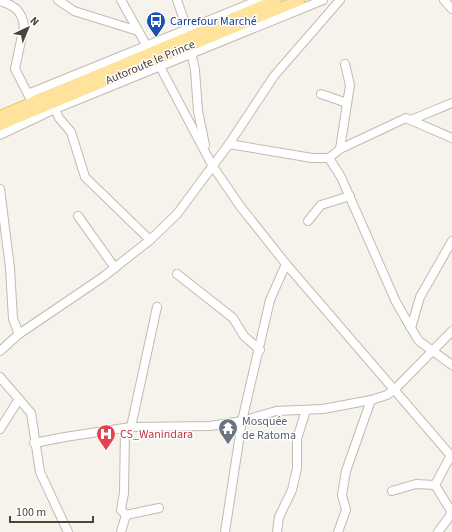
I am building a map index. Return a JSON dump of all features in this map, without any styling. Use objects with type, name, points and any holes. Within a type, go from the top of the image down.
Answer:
[{"type":"main road","name":"Autoroute le Prince","points":[[189,41],[276,0]]},
{"type":"main road","name":"Autoroute le Prince","points":[[0,125],[189,41],[300,0]]},
{"type":"main road","name":"Autoroute le Prince","points":[[0,116],[30,98],[153,56]]},
{"type":"street","points":[[58,0],[74,11],[138,30]]},
{"type":"street","points":[[121,0],[212,165],[240,206],[286,264],[451,456],[435,485]]},
{"type":"street","points":[[177,0],[189,41],[198,111],[206,152]]},
{"type":"street","points":[[189,41],[259,0]]},
{"type":"street","points":[[0,134],[55,109],[153,56],[189,41],[323,0]]},
{"type":"street","points":[[0,351],[4,344],[116,268],[150,240],[177,214],[229,144],[274,76],[340,0]]},
{"type":"street","points":[[444,0],[452,10]]},
{"type":"street","points":[[0,1],[12,4],[18,9],[23,20],[24,26],[15,69],[30,98]]},
{"type":"street","points":[[340,149],[350,85],[345,64]]},
{"type":"street","points":[[321,94],[347,103]]},
{"type":"street","points":[[411,120],[452,103]]},
{"type":"street","points":[[55,109],[59,118],[71,132],[85,177],[150,240]]},
{"type":"street","points":[[229,144],[312,158],[329,158],[340,149],[406,118],[452,138]]},
{"type":"street","points":[[329,158],[341,177],[396,302],[411,328],[419,340],[452,365]]},
{"type":"street","points":[[0,189],[2,228],[13,319],[19,334]]},
{"type":"street","points":[[308,221],[322,206],[350,196]]},
{"type":"street","points":[[78,216],[116,268]]},
{"type":"street","points":[[411,328],[420,297],[452,241]]},
{"type":"street","points":[[225,532],[242,421],[260,350],[270,300],[286,264]]},
{"type":"street","points":[[177,274],[233,318],[244,336],[260,350]]},
{"type":"street","points":[[126,515],[121,510],[124,493],[128,428],[146,368],[157,307]]},
{"type":"street","points":[[34,444],[65,436],[128,428],[210,426],[242,421],[276,411],[306,410],[371,400],[395,390],[452,331]]},
{"type":"street","points":[[0,378],[20,399],[31,414],[34,444],[40,472],[68,532]]},
{"type":"street","points":[[0,429],[20,399]]},
{"type":"street","points":[[338,532],[346,510],[342,495],[346,471],[371,400]]},
{"type":"street","points":[[277,532],[279,517],[292,490],[297,468],[297,439],[306,410]]},
{"type":"street","points":[[392,491],[416,484],[435,485]]},
{"type":"street","points":[[435,485],[451,511],[450,516],[438,532]]},
{"type":"street","points":[[126,515],[159,508]]},
{"type":"street","points":[[121,532],[126,515]]},
{"type":"place","name":"Carrefour Marché","points":[[156,38]]},
{"type":"place","name":"Mosquée de Ratoma","points":[[228,445]]},
{"type":"place","name":"CS_Wanindara","points":[[106,451]]}]
